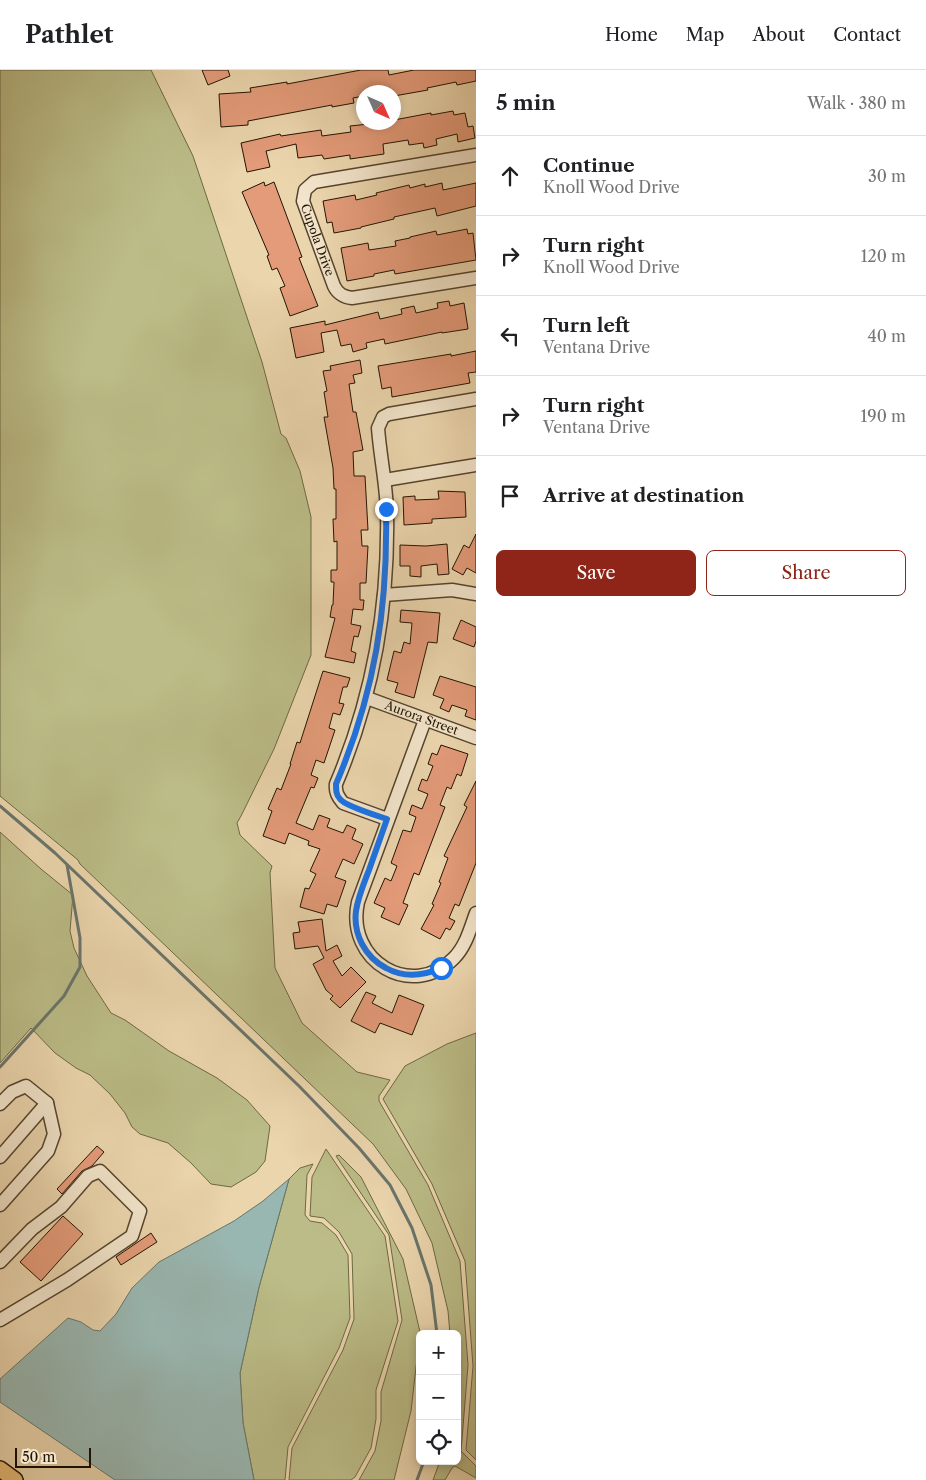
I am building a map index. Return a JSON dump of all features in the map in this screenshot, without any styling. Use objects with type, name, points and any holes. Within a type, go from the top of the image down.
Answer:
[{"type":"main road","points":[[0,1469],[16,1480]]},
{"type":"street","name":"Cupola Drive","points":[[476,155],[314,182],[305,190],[303,201],[334,286],[346,298],[476,278]]},
{"type":"street","points":[[387,819],[343,803],[336,790],[336,784],[358,728],[367,698],[380,638],[387,547],[384,480],[378,428],[383,417],[390,414],[476,399]]},
{"type":"street","points":[[384,480],[476,465]]},
{"type":"street","points":[[384,595],[452,590],[476,594]]},
{"type":"street","name":"Aurora Street","points":[[367,698],[476,738]]},
{"type":"street","points":[[425,720],[387,819],[356,911],[356,929],[362,946],[374,960],[389,970],[406,975],[424,974],[441,968],[456,957],[461,950],[476,913]]},
{"type":"street","points":[[0,1104],[12,1092],[26,1086],[47,1104],[54,1134],[48,1151],[0,1205]]},
{"type":"street","points":[[0,1157],[47,1104]]},
{"type":"street","points":[[0,1262],[32,1229],[60,1207],[88,1176],[100,1171],[140,1211],[132,1236],[67,1280],[0,1320]]},
{"type":"green space","points":[[0,70],[151,70],[193,156],[262,362],[281,434],[286,438],[300,471],[311,517],[311,655],[274,749],[237,823],[240,835],[272,866],[270,873],[275,968],[302,1023],[357,1072],[390,1080],[379,1096],[379,1101],[428,1185],[460,1261],[468,1365],[461,1451],[461,1330],[450,1330],[448,1311],[432,1243],[406,1189],[373,1144],[78,860],[0,796]]},
{"type":"green space","points":[[0,832],[73,895],[70,931],[74,948],[87,976],[111,1013],[125,1020],[169,1051],[217,1078],[247,1100],[270,1126],[265,1161],[256,1172],[231,1187],[211,1184],[168,1143],[140,1134],[132,1127],[125,1113],[110,1094],[90,1075],[76,1068],[55,1053],[31,1028],[0,1063]]},
{"type":"green space","points":[[476,1033],[476,1460],[466,1450],[473,1366],[465,1261],[432,1184],[383,1099],[405,1066],[447,1044]]},
{"type":"green space","points":[[326,1149],[385,1236],[398,1321],[376,1390],[376,1419],[371,1448],[355,1477],[351,1480],[289,1480],[292,1448],[343,1350],[354,1319],[352,1254],[339,1232],[324,1218],[310,1216],[312,1177]]},
{"type":"green space","points":[[339,1155],[361,1177],[403,1259],[420,1330],[416,1330],[416,1367],[411,1411],[394,1480],[359,1480],[375,1451],[381,1421],[381,1392],[402,1320],[389,1235],[336,1156]]},
{"type":"green space","points":[[313,1164],[307,1175],[305,1215],[310,1221],[322,1223],[336,1235],[348,1255],[350,1318],[339,1348],[288,1447],[285,1480],[254,1480],[243,1423],[240,1373],[259,1287],[289,1179],[300,1168]]},
{"type":"green space","points":[[461,1451],[476,1466],[476,1478],[455,1466],[445,1480],[433,1480],[439,1465],[461,1465]]},
{"type":"water","points":[[289,1179],[259,1287],[240,1373],[243,1423],[254,1480],[115,1480],[0,1402],[0,1379],[68,1318],[81,1322],[93,1330],[100,1331],[116,1314],[132,1288],[159,1262],[234,1221],[263,1201]]},
{"type":"building","points":[[202,70],[228,70],[230,76],[208,85]]},
{"type":"building","points":[[361,70],[388,70],[389,75],[414,70],[476,70],[476,81],[457,85],[456,82],[401,95],[401,85],[356,85],[356,97],[353,98],[354,103],[332,107],[332,105],[248,121],[248,125],[221,127],[219,94],[251,92],[250,88],[287,82],[287,84]]},
{"type":"building","points":[[453,111],[454,115],[465,113],[468,127],[473,126],[475,138],[458,142],[457,134],[436,139],[437,145],[424,148],[423,143],[409,145],[408,140],[383,144],[384,154],[350,159],[350,155],[324,159],[322,155],[298,158],[296,144],[266,151],[270,167],[247,172],[241,143],[280,134],[281,136],[321,130],[322,136],[351,132],[350,126],[356,125],[356,130],[401,130],[401,119],[431,113],[431,115]]},
{"type":"building","points":[[264,182],[265,186],[274,182],[302,257],[299,258],[318,306],[290,316],[280,288],[285,286],[277,268],[272,270],[267,256],[269,255],[242,192]]},
{"type":"building","points":[[442,183],[443,190],[476,183],[476,206],[437,216],[435,208],[394,217],[394,219],[361,228],[334,233],[332,222],[327,223],[323,201],[355,195],[356,200],[409,185],[410,188],[425,184],[425,187]]},
{"type":"building","points":[[467,229],[468,234],[473,233],[476,260],[395,274],[394,270],[347,281],[341,248],[368,243],[369,250],[396,246],[395,241],[410,237],[436,231],[437,235]]},
{"type":"building","points":[[449,301],[450,306],[464,303],[468,329],[442,332],[385,344],[384,339],[366,343],[367,348],[353,352],[351,344],[341,346],[337,330],[321,333],[324,352],[296,358],[290,328],[325,321],[325,325],[378,312],[380,319],[402,314],[401,309],[414,306],[416,313],[438,308],[437,303]]},
{"type":"building","points":[[476,351],[476,372],[468,373],[470,383],[392,397],[391,387],[382,389],[378,366]]},
{"type":"building","points":[[360,360],[362,373],[353,375],[355,383],[349,384],[353,412],[356,412],[363,450],[353,452],[354,476],[365,476],[368,530],[361,530],[362,546],[368,546],[366,583],[360,583],[360,600],[364,600],[363,610],[353,609],[351,624],[361,626],[358,637],[354,636],[351,651],[356,653],[354,663],[325,657],[335,618],[330,617],[333,605],[334,582],[331,582],[331,570],[337,570],[337,541],[334,542],[333,519],[336,519],[336,489],[334,489],[333,468],[324,417],[328,417],[324,392],[327,391],[323,371],[331,370],[330,366]]},
{"type":"building","points":[[438,491],[465,492],[466,517],[432,519],[432,523],[404,525],[403,497],[415,496],[415,500],[439,499]]},
{"type":"building","points":[[476,534],[476,573],[467,568],[463,575],[452,569],[464,545],[469,548]]},
{"type":"building","points":[[447,544],[449,574],[438,575],[437,564],[421,566],[421,577],[410,576],[410,566],[400,566],[400,545],[426,546]]},
{"type":"building","points":[[401,610],[440,613],[437,643],[428,642],[414,698],[395,692],[398,683],[387,680],[394,651],[401,653],[404,642],[410,644],[412,623],[400,622]]},
{"type":"building","points":[[461,620],[476,627],[474,647],[453,639]]},
{"type":"building","points":[[323,671],[350,678],[347,687],[343,687],[339,703],[344,704],[340,715],[333,713],[329,728],[335,730],[324,763],[316,760],[311,775],[318,778],[314,788],[311,787],[296,823],[313,830],[319,815],[330,819],[327,827],[343,833],[347,825],[356,829],[352,839],[363,844],[354,864],[343,859],[335,877],[346,881],[337,907],[327,904],[324,914],[300,907],[305,888],[309,889],[316,874],[310,871],[320,849],[308,845],[309,841],[289,833],[285,844],[263,836],[272,811],[268,809],[277,788],[281,790],[297,742],[300,743]]},
{"type":"building","points":[[440,676],[476,687],[476,720],[465,716],[467,710],[452,705],[449,712],[440,708],[444,699],[433,695]]},
{"type":"building","points":[[441,745],[468,754],[461,776],[457,774],[451,789],[447,787],[440,805],[445,807],[419,875],[414,873],[403,903],[408,905],[399,925],[381,917],[385,908],[374,903],[385,878],[391,881],[397,866],[391,863],[403,830],[411,832],[416,817],[409,814],[412,805],[422,809],[428,794],[418,790],[422,779],[427,781],[433,766],[428,764],[432,753],[437,755]]},
{"type":"building","points":[[476,781],[476,863],[459,906],[455,904],[449,918],[455,921],[450,930],[446,928],[440,939],[421,929],[434,905],[432,904],[441,883],[439,882],[448,858],[444,856],[467,807],[464,805]]},
{"type":"building","points":[[322,919],[326,951],[337,945],[342,956],[333,961],[342,976],[351,967],[366,982],[340,1008],[330,999],[333,996],[326,990],[313,964],[324,958],[318,946],[295,949],[293,933],[300,932],[298,922]]},
{"type":"building","points":[[366,992],[376,996],[372,1003],[392,1013],[399,995],[424,1005],[412,1035],[380,1023],[375,1033],[351,1021]]},
{"type":"building","points":[[97,1146],[104,1152],[92,1166],[82,1171],[62,1194],[57,1189]]},
{"type":"building","points":[[63,1216],[83,1234],[41,1281],[20,1262]]},
{"type":"building","points":[[151,1233],[157,1242],[121,1265],[116,1257]]},
{"type":"waterway","points":[[0,806],[55,853],[299,1086],[359,1148],[390,1185],[412,1228],[431,1285],[437,1330]]},
{"type":"waterway","points":[[0,1067],[64,996],[80,967],[80,938],[67,865]]},
{"type":"waterway","points":[[417,1480],[423,1465]]},
{"type":"route","points":[[386,509],[387,547],[380,638],[367,698],[358,728],[336,784],[336,790],[343,803],[387,819],[356,911],[356,929],[362,946],[381,966],[397,974],[415,976],[441,968]]}]
